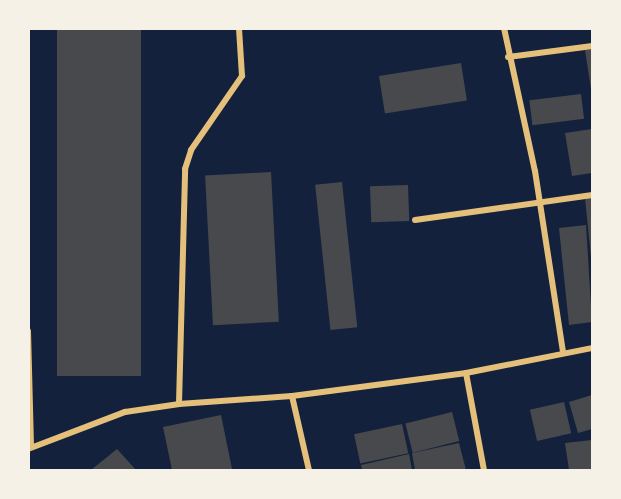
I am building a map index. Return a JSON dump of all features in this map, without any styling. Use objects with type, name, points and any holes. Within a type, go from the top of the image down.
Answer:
[{"type":"street","points":[[179,404],[185,169],[191,150],[242,76],[239,28]]},
{"type":"street","points":[[504,28],[539,203],[563,352]]},
{"type":"street","points":[[508,57],[592,45]]},
{"type":"street","points":[[415,220],[592,195]]},
{"type":"street","points":[[28,331],[30,448],[125,412],[179,404],[292,396],[466,373],[592,348]]},
{"type":"street","points":[[466,373],[484,471]]},
{"type":"street","points":[[292,396],[309,471]]},
{"type":"building","points":[[57,28],[141,28],[141,376],[57,376]]},
{"type":"building","points":[[592,49],[592,89],[591,89],[585,50]]},
{"type":"building","points":[[461,63],[467,101],[385,114],[379,76]]},
{"type":"building","points":[[581,94],[584,119],[532,125],[529,100]]},
{"type":"building","points":[[592,129],[592,173],[572,176],[565,133]]},
{"type":"building","points":[[271,172],[279,322],[213,325],[205,175]]},
{"type":"building","points":[[342,182],[357,327],[330,330],[315,185]]},
{"type":"building","points":[[408,185],[409,221],[371,222],[370,186]]},
{"type":"building","points":[[592,197],[592,257],[591,257],[585,198]]},
{"type":"building","points":[[586,225],[592,322],[569,325],[559,228]]},
{"type":"building","points":[[592,395],[592,429],[578,433],[569,402]]},
{"type":"building","points":[[564,402],[571,433],[537,441],[530,410]]},
{"type":"building","points":[[452,412],[459,441],[413,453],[405,424]]},
{"type":"building","points":[[221,415],[232,469],[172,470],[163,427]]},
{"type":"building","points":[[402,424],[408,453],[360,464],[354,434]]},
{"type":"building","points":[[592,440],[592,470],[569,470],[565,443]]},
{"type":"building","points":[[459,443],[466,470],[415,470],[412,453]]},
{"type":"building","points":[[117,449],[136,470],[91,470]]},
{"type":"building","points":[[409,454],[412,470],[362,470],[361,465]]}]
